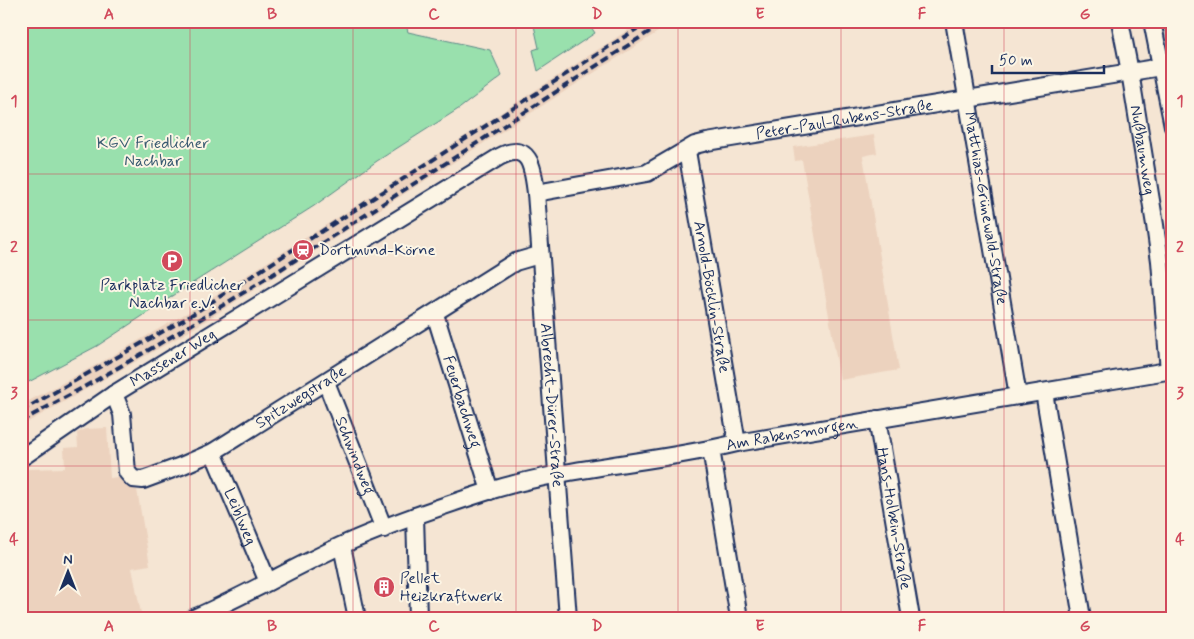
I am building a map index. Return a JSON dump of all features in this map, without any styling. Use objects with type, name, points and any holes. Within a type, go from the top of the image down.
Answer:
[{"type":"street","name":"Matthias-Grünewald-Straße","points":[[954,21],[1018,396]]},
{"type":"street","name":"Nußbaumweg","points":[[1120,21],[1160,261],[1171,370]]},
{"type":"street","name":"Nußbaumweg","points":[[1152,21],[1173,126]]},
{"type":"street","name":"Peter-Paul-Rubens-Straße","points":[[536,193],[647,173],[695,145],[707,142],[1161,66]]},
{"type":"street","name":"Arnold-Böcklin-Straße","points":[[687,151],[737,443]]},
{"type":"street","name":"Massener Weg","points":[[21,458],[114,394],[507,153],[521,152],[526,156],[531,164],[536,193]]},
{"type":"street","name":"Albrecht-Dürer-Straße","points":[[536,193],[539,255],[568,618]]},
{"type":"street","name":"Spitzwegstraße","points":[[114,394],[122,414],[127,472],[133,479],[143,480],[156,476],[212,452],[516,262],[539,255]]},
{"type":"street","name":"Feuerbachweg","points":[[435,314],[490,490]]},
{"type":"street","name":"Am Rabensmorgen","points":[[194,618],[218,613],[268,582],[342,546],[415,516],[490,490],[558,474],[1171,370]]},
{"type":"street","name":"Schwindweg","points":[[326,382],[384,528]]},
{"type":"street","points":[[1044,392],[1082,618]]},
{"type":"street","name":"Hans-Holbein-Straße","points":[[877,419],[911,618]]},
{"type":"street","points":[[710,449],[739,618]]},
{"type":"street","name":"Leiblweg","points":[[212,452],[268,582]]},
{"type":"street","points":[[415,516],[418,618]]},
{"type":"street","points":[[342,546],[357,618]]},
{"type":"shaded area","points":[[642,21],[675,21],[188,332],[21,426],[21,405],[190,311],[419,166]]},
{"type":"shaded area","points":[[874,135],[877,153],[863,156],[899,370],[840,380],[802,160],[795,161],[793,147]]},
{"type":"shaded area","points":[[107,428],[110,478],[118,477],[127,487],[137,490],[150,565],[132,568],[142,618],[21,618],[21,472],[29,469],[65,468],[64,448],[78,447],[77,433],[86,429]]},
{"type":"green space","name":"KGV Friedlicher Nachbar","points":[[21,21],[405,21],[408,32],[490,50],[502,76],[460,108],[377,161],[314,206],[97,346],[21,386]]},
{"type":"green space","points":[[533,21],[587,21],[595,33],[538,71],[533,50],[539,48]]},
{"type":"green space","points":[[1162,21],[1173,21],[1173,76]]},
{"type":"tunnel","points":[[1165,21],[1173,56]]},
{"type":"railway","points":[[21,411],[185,319],[649,21]]},
{"type":"railway","points":[[21,421],[116,369],[254,286],[666,21]]},
{"type":"place","name":"Dortmund-Körne","points":[[303,250]]},
{"type":"place","name":"Parkplatz Friedlicher Nachbar e.V.","points":[[172,261]]},
{"type":"place","name":"Pellet Heizkraftwerk","points":[[384,587]]}]
